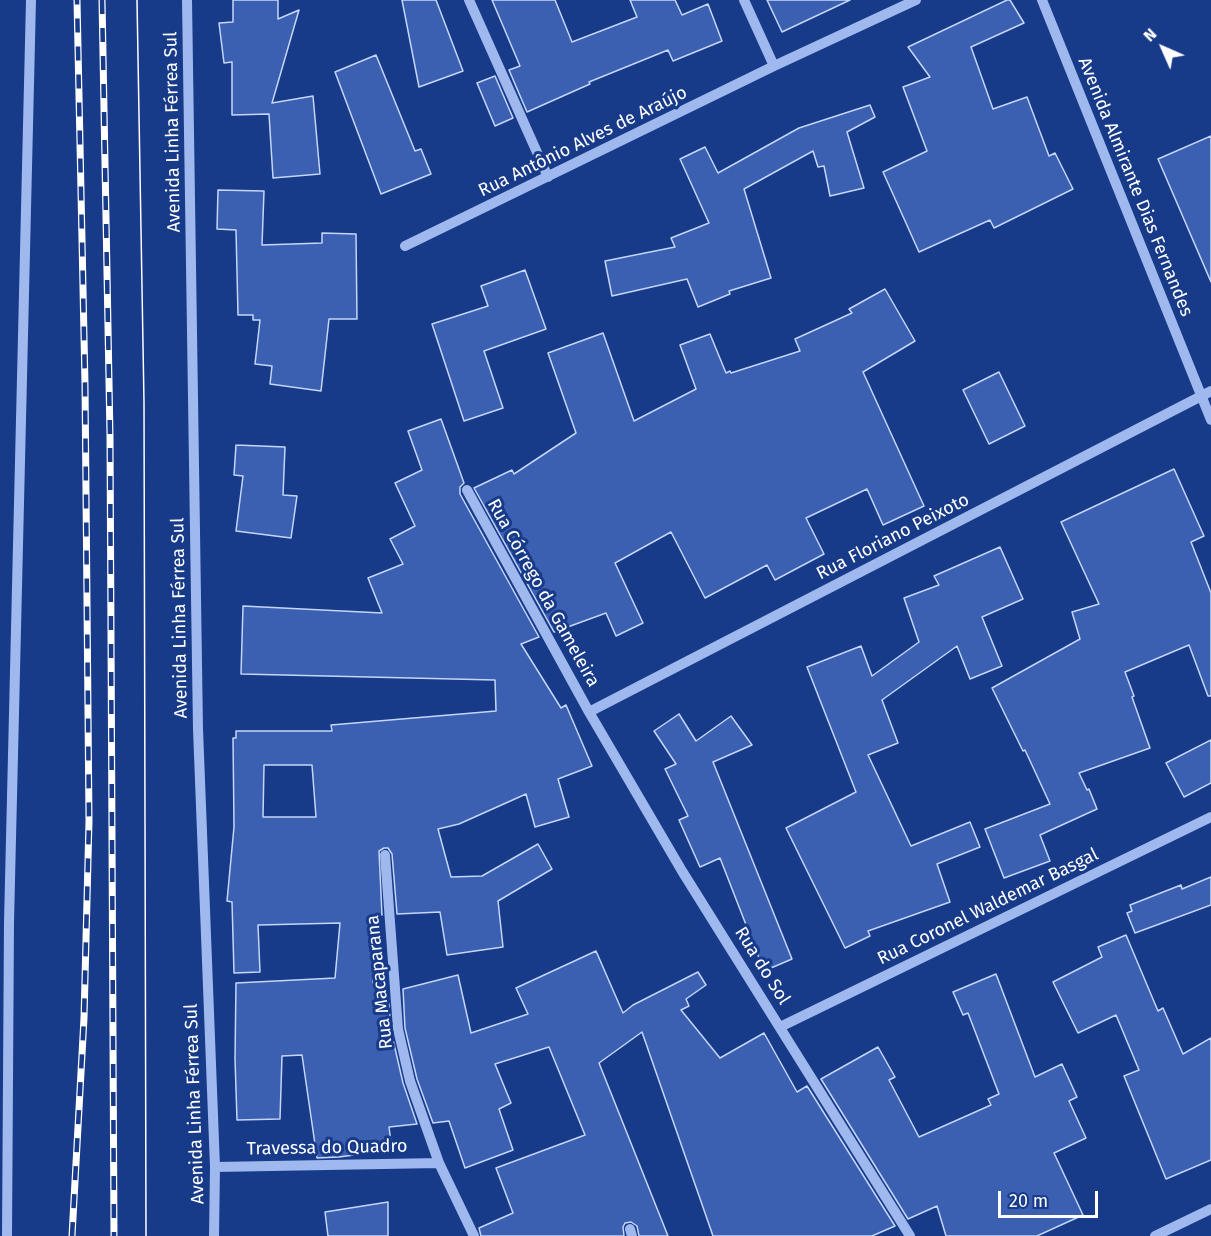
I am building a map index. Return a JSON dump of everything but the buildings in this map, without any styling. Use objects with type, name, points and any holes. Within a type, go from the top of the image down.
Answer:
[{"type":"street","points":[[7,1236],[5,923],[31,0]]},
{"type":"street","name":"Avenida Linha Férrea Sul","points":[[187,0],[198,729],[215,1167],[214,1236]]},
{"type":"street","points":[[469,0],[548,177]]},
{"type":"street","points":[[744,0],[774,66]]},
{"type":"street","name":"Rua Antônio Alves de Araújo","points":[[405,246],[774,66],[916,0]]},
{"type":"street","name":"Avenida Almirante Dias Fernandes","points":[[1042,0],[1206,393],[1211,420]]},
{"type":"street","name":"Rua Floriano Peixoto","points":[[590,712],[1206,393]]},
{"type":"street","name":"Rua Córrego da Gameleira","points":[[467,490],[590,712]]},
{"type":"street","name":"Rua do Sol","points":[[590,712],[682,871],[910,1236]]},
{"type":"street","name":"Rua Coronel Waldemar Basgal","points":[[780,1027],[1211,817]]},
{"type":"street","name":"Rua Macaparana","points":[[385,855],[398,1029],[410,1081],[439,1163],[474,1236]]},
{"type":"street","name":"Travessa do Quadro","points":[[215,1167],[439,1163]]},
{"type":"street","points":[[1155,1236],[1211,1209]]},
{"type":"tram line","points":[[137,0],[144,402],[146,1236]]},
{"type":"railway","points":[[72,1236],[84,1018],[89,821],[85,384],[77,0]]},
{"type":"railway","points":[[102,0],[110,436],[114,1236]]}]
